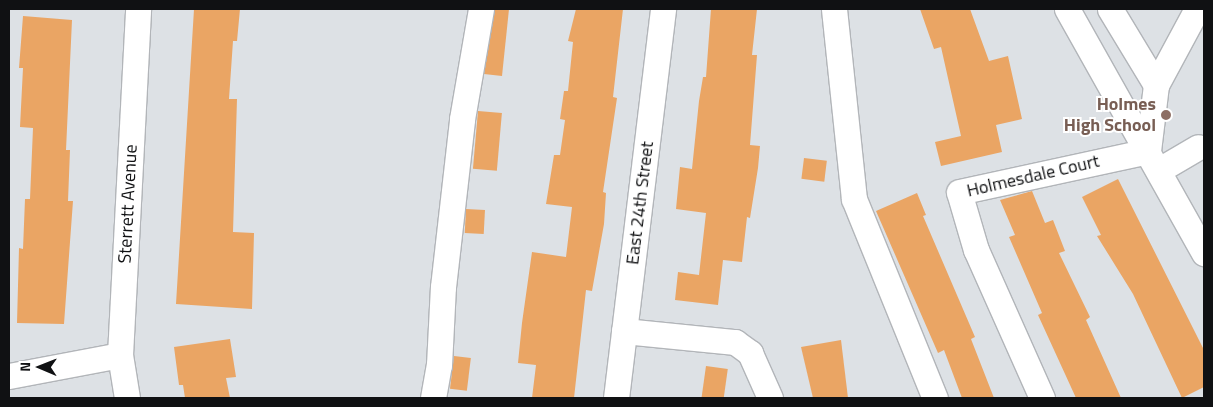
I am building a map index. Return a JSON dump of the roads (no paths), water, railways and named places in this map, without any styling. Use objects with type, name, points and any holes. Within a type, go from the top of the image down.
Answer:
[{"type":"street","name":"Sterrett Avenue","points":[[127,398],[120,355],[138,9]]},
{"type":"street","points":[[433,398],[439,365],[444,287],[462,118],[480,9]]},
{"type":"street","name":"East 24th Street","points":[[616,398],[664,9]]},
{"type":"street","points":[[834,9],[854,199],[935,398]]},
{"type":"street","points":[[1067,9],[1204,253]]},
{"type":"street","points":[[1110,9],[1156,85]]},
{"type":"street","points":[[1153,161],[1156,85],[1197,9]]},
{"type":"street","points":[[1153,161],[1198,147]]},
{"type":"street","name":"Holmesdale Court","points":[[1042,398],[976,250],[959,192],[1153,161]]},
{"type":"street","points":[[624,331],[735,342],[750,353],[770,398]]},
{"type":"street","points":[[9,376],[120,355]]},
{"type":"place","name":"Holmes High School","points":[[1166,115]]}]
